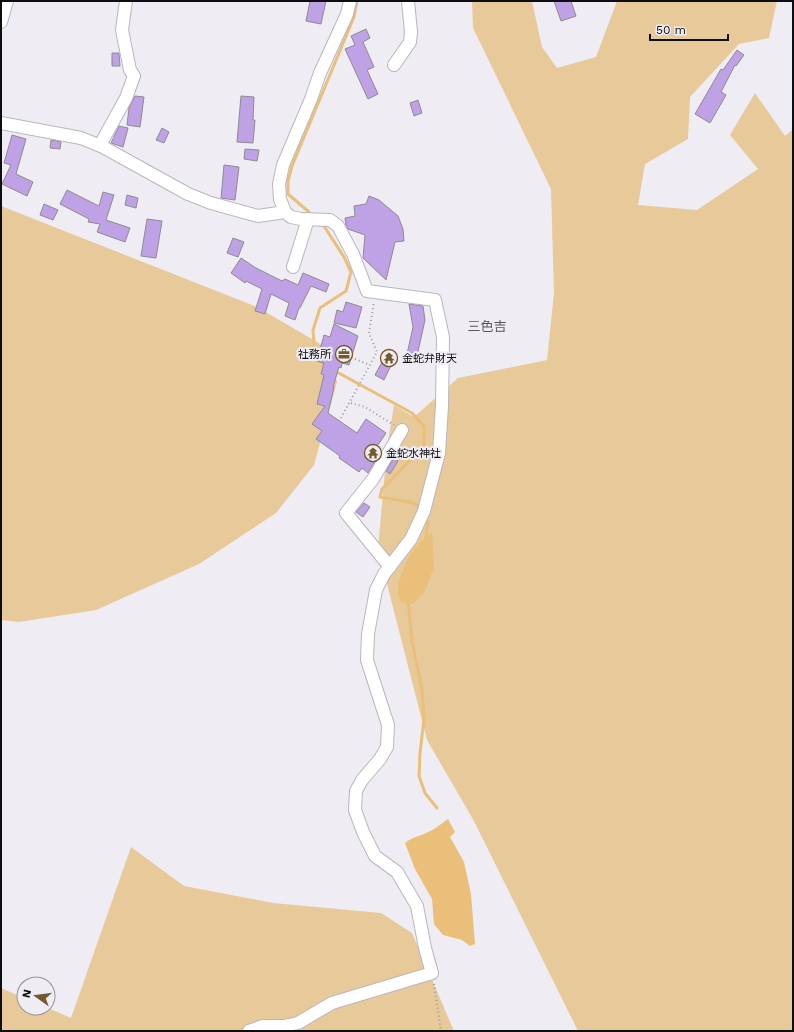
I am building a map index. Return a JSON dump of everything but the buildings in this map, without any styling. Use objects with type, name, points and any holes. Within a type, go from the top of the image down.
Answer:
[{"type":"street","points":[[1,22],[7,1]]},
{"type":"street","points":[[100,145],[126,98],[134,76],[130,70],[122,30],[126,1]]},
{"type":"street","points":[[249,1031],[263,1026],[284,1026],[298,1023],[332,1003],[432,973],[425,948],[417,906],[396,872],[375,856],[363,832],[355,810],[356,791],[362,780],[380,759],[387,747],[388,725],[367,660],[368,634],[376,590],[384,574],[411,539],[424,511],[439,452],[442,406],[443,337],[435,300],[367,291],[352,254],[338,226],[330,220],[291,217],[285,212],[280,199],[279,184],[284,165],[320,73],[347,14],[350,1]]},
{"type":"street","points":[[394,65],[410,42],[408,1]]},
{"type":"street","points":[[1,123],[81,138],[100,145],[188,194],[200,198],[258,216],[285,212]]},
{"type":"street","points":[[293,267],[308,219]]},
{"type":"street","points":[[390,566],[346,513],[373,479],[402,430]]},
{"type":"path","points":[[342,418],[377,352],[369,333],[376,293]]},
{"type":"path","points":[[355,359],[370,365]]},
{"type":"path","points":[[350,403],[365,407],[402,430]]},
{"type":"path","points":[[432,973],[441,1031]]},
{"type":"shaded area","points":[[472,1],[532,1],[542,47],[557,68],[596,57],[617,1],[777,1],[769,38],[739,44],[690,97],[688,139],[645,164],[638,205],[697,210],[758,169],[730,135],[755,93],[785,136],[793,129],[793,1031],[578,1031],[474,821],[427,740],[378,549],[387,448],[394,405],[414,417],[458,378],[547,360],[554,293],[551,189],[473,28]]},
{"type":"shaded area","points":[[1,206],[257,307],[329,349],[337,382],[314,465],[276,513],[199,564],[96,610],[19,622],[1,620]]},
{"type":"shaded area","points":[[432,532],[434,567],[425,591],[413,604],[404,603],[398,596],[398,590],[404,567],[414,549]]},
{"type":"shaded area","points":[[448,819],[455,832],[450,837],[464,862],[471,894],[475,944],[470,946],[462,940],[443,935],[434,924],[432,899],[415,869],[405,843],[432,830]]},
{"type":"shaded area","points":[[131,847],[184,886],[273,903],[381,913],[412,933],[454,1031],[1,1031],[1,988],[16,995],[16,1016],[56,1016],[56,1011],[71,1018]]},
{"type":"waterway","points":[[309,212],[288,194],[288,181],[292,166],[354,17],[357,1]]},
{"type":"waterway","points":[[324,226],[344,257],[351,272],[346,291],[320,308],[313,330],[315,359],[327,366]]},
{"type":"waterway","points":[[335,371],[412,413],[424,426],[424,446],[382,489],[380,497],[416,504],[420,509]]},
{"type":"waterway","points":[[425,542],[428,522]]},
{"type":"waterway","points":[[408,601],[412,641],[422,690],[424,719],[419,776],[425,793],[437,808]]},
{"type":"place","name":"社務所","points":[[344,354]]},
{"type":"place","name":"金蛇弁財天","points":[[389,358]]},
{"type":"place","name":"金蛇水神社","points":[[373,453]]},
{"type":"district","name":"三色吉","points":[[487,326]]}]
